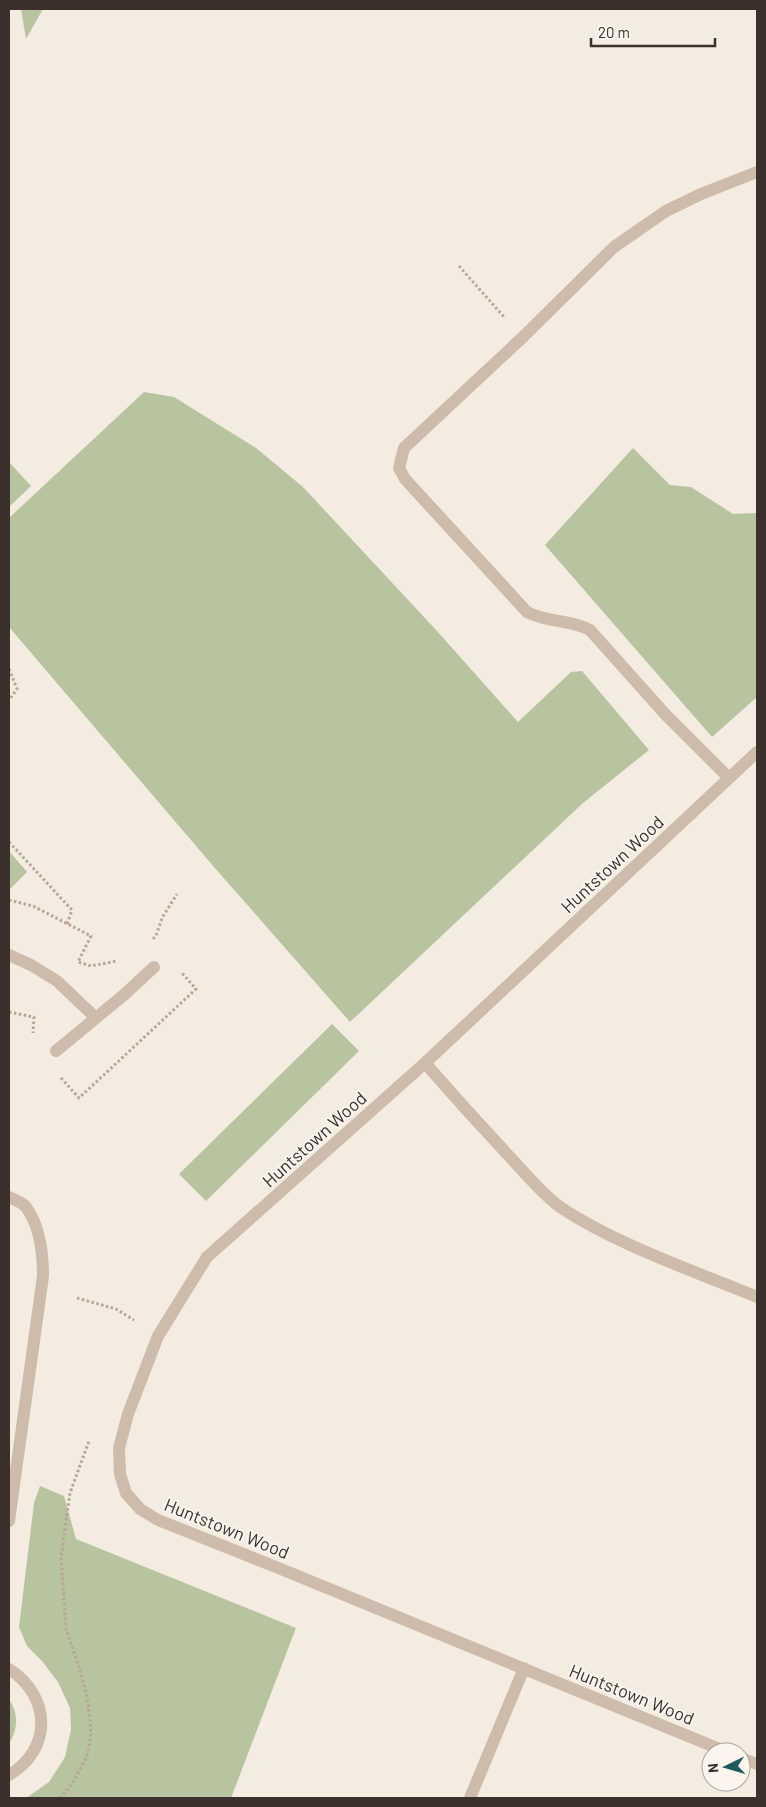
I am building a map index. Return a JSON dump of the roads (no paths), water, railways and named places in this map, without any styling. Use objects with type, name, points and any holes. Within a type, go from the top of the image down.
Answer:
[{"type":"street","points":[[729,778],[665,714],[590,630],[579,624],[538,618],[528,612],[404,479],[399,468],[404,448],[523,337],[614,247],[666,211],[701,194],[757,172]]},
{"type":"street","name":"Huntstown Wood","points":[[703,1742],[158,1520],[140,1509],[126,1493],[120,1474],[119,1448],[128,1414],[158,1336],[207,1257],[424,1063],[757,752]]},
{"type":"street","points":[[9,956],[31,965],[56,981],[96,1018]]},
{"type":"street","points":[[56,1051],[154,967]]},
{"type":"street","points":[[424,1063],[491,1138],[559,1206],[631,1245],[757,1297]]},
{"type":"street","points":[[9,1197],[25,1206],[39,1234],[43,1259],[43,1276],[9,1521]]},
{"type":"street","points":[[470,1798],[524,1668]]},
{"type":"street","points":[[9,1669],[20,1676],[30,1687],[38,1702],[41,1720],[39,1738],[35,1750],[19,1769],[9,1775]]}]
